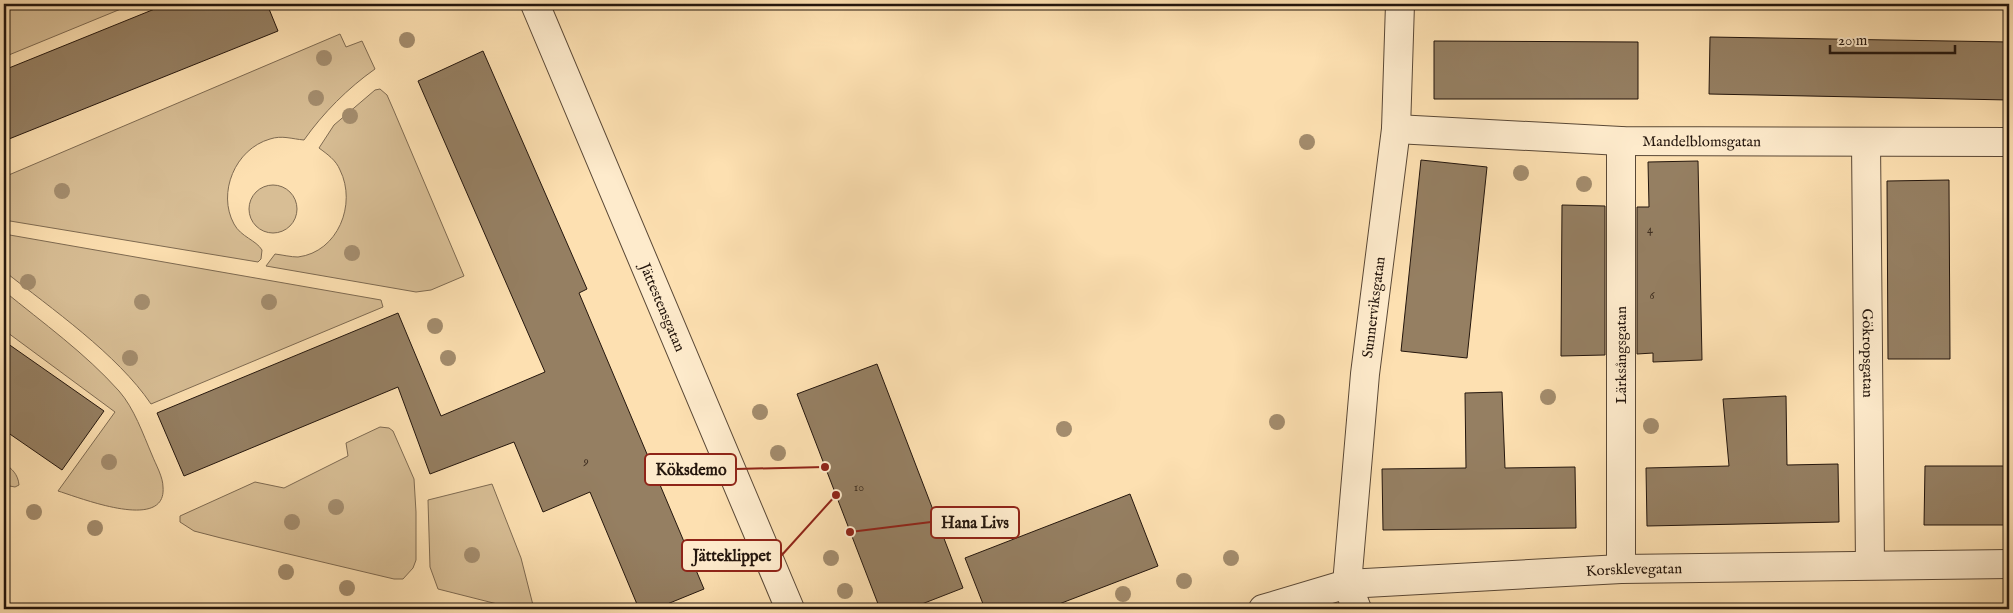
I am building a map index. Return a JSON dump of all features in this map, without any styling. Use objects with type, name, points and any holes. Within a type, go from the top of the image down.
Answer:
[{"type":"street","name":"Jättestensgatan","points":[[535,4],[790,609]]},
{"type":"street","name":"Sunnerviksgatan","points":[[1357,609],[1347,584],[1365,374],[1396,129],[1400,4]]},
{"type":"street","name":"Mandelblomsgatan","points":[[1396,129],[1622,141],[2009,142]]},
{"type":"street","name":"Lärksångsgatan","points":[[1621,569],[1622,141]]},
{"type":"street","name":"Gökropsgatan","points":[[1866,142],[1870,565]]},
{"type":"street","name":"Korsklevegatan","points":[[1263,609],[1347,584],[1621,569],[2009,564]]},
{"type":"shaded area","points":[[4,4],[133,4],[4,57]]},
{"type":"shaded area","points":[[340,34],[346,47],[362,41],[375,69],[336,102],[304,140],[279,137],[258,144],[247,152],[232,174],[229,186],[229,212],[237,228],[262,250],[261,259],[258,262],[4,220],[4,177]]},
{"type":"shaded area","points":[[380,89],[387,95],[464,276],[431,290],[416,292],[266,266],[275,254],[298,257],[312,253],[324,246],[333,236],[345,211],[345,183],[336,163],[319,148],[334,125],[375,90]]},
{"type":"shaded area","points":[[268,185],[278,185],[290,192],[297,204],[297,214],[290,226],[278,233],[268,233],[260,229],[253,222],[249,214],[249,204],[253,196],[260,189]]},
{"type":"shaded area","points":[[4,234],[381,300],[383,307],[151,404],[137,385],[102,350],[4,271]]},
{"type":"shaded area","points":[[4,291],[78,351],[106,377],[129,405],[162,479],[163,487],[160,501],[151,508],[137,510],[119,508],[58,491],[115,412],[4,330]]},
{"type":"shaded area","points":[[380,427],[389,428],[393,431],[414,479],[416,560],[413,568],[403,579],[394,579],[221,538],[194,531],[180,522],[180,516],[255,482],[284,488],[348,456],[346,443]]},
{"type":"shaded area","points":[[4,463],[14,472],[19,485],[15,487],[4,485]]},
{"type":"shaded area","points":[[492,484],[521,558],[534,609],[517,609],[438,589],[430,567],[428,500]]},
{"type":"building","points":[[167,4],[267,4],[278,31],[4,141],[4,70]]},
{"type":"building","points":[[1710,37],[2009,42],[2009,100],[1709,94]]},
{"type":"building","points":[[1434,41],[1638,42],[1638,99],[1434,99]]},
{"type":"building","points":[[483,51],[587,289],[579,293],[704,589],[655,609],[639,609],[590,492],[543,512],[514,442],[430,474],[398,387],[184,476],[157,413],[398,313],[441,416],[545,372],[418,81]]},
{"type":"building","points":[[1421,160],[1487,167],[1467,358],[1401,351]]},
{"type":"building","points":[[1698,161],[1702,360],[1653,362],[1653,353],[1637,354],[1637,207],[1649,207],[1648,162]]},
{"type":"building","points":[[1949,180],[1950,359],[1888,359],[1887,181]]},
{"type":"building","points":[[1562,205],[1605,206],[1605,355],[1561,356]]},
{"type":"building","points":[[4,341],[104,411],[62,470],[4,430]]},
{"type":"building","points":[[877,364],[963,588],[909,609],[880,609],[797,394]]},
{"type":"building","points":[[1502,392],[1505,468],[1575,467],[1576,528],[1383,530],[1382,469],[1466,468],[1465,393]]},
{"type":"building","points":[[1786,396],[1787,465],[1838,464],[1839,522],[1647,526],[1646,468],[1729,466],[1723,399]]},
{"type":"building","points":[[1925,466],[2009,466],[2009,525],[1924,525]]},
{"type":"building","points":[[1130,494],[1158,566],[1046,609],[985,609],[965,558]]},
{"type":"place","name":"Köksdemo","points":[[825,467]]},
{"type":"place","name":"Jätteklippet","points":[[836,495]]},
{"type":"place","name":"Hana Livs","points":[[850,532]]}]
